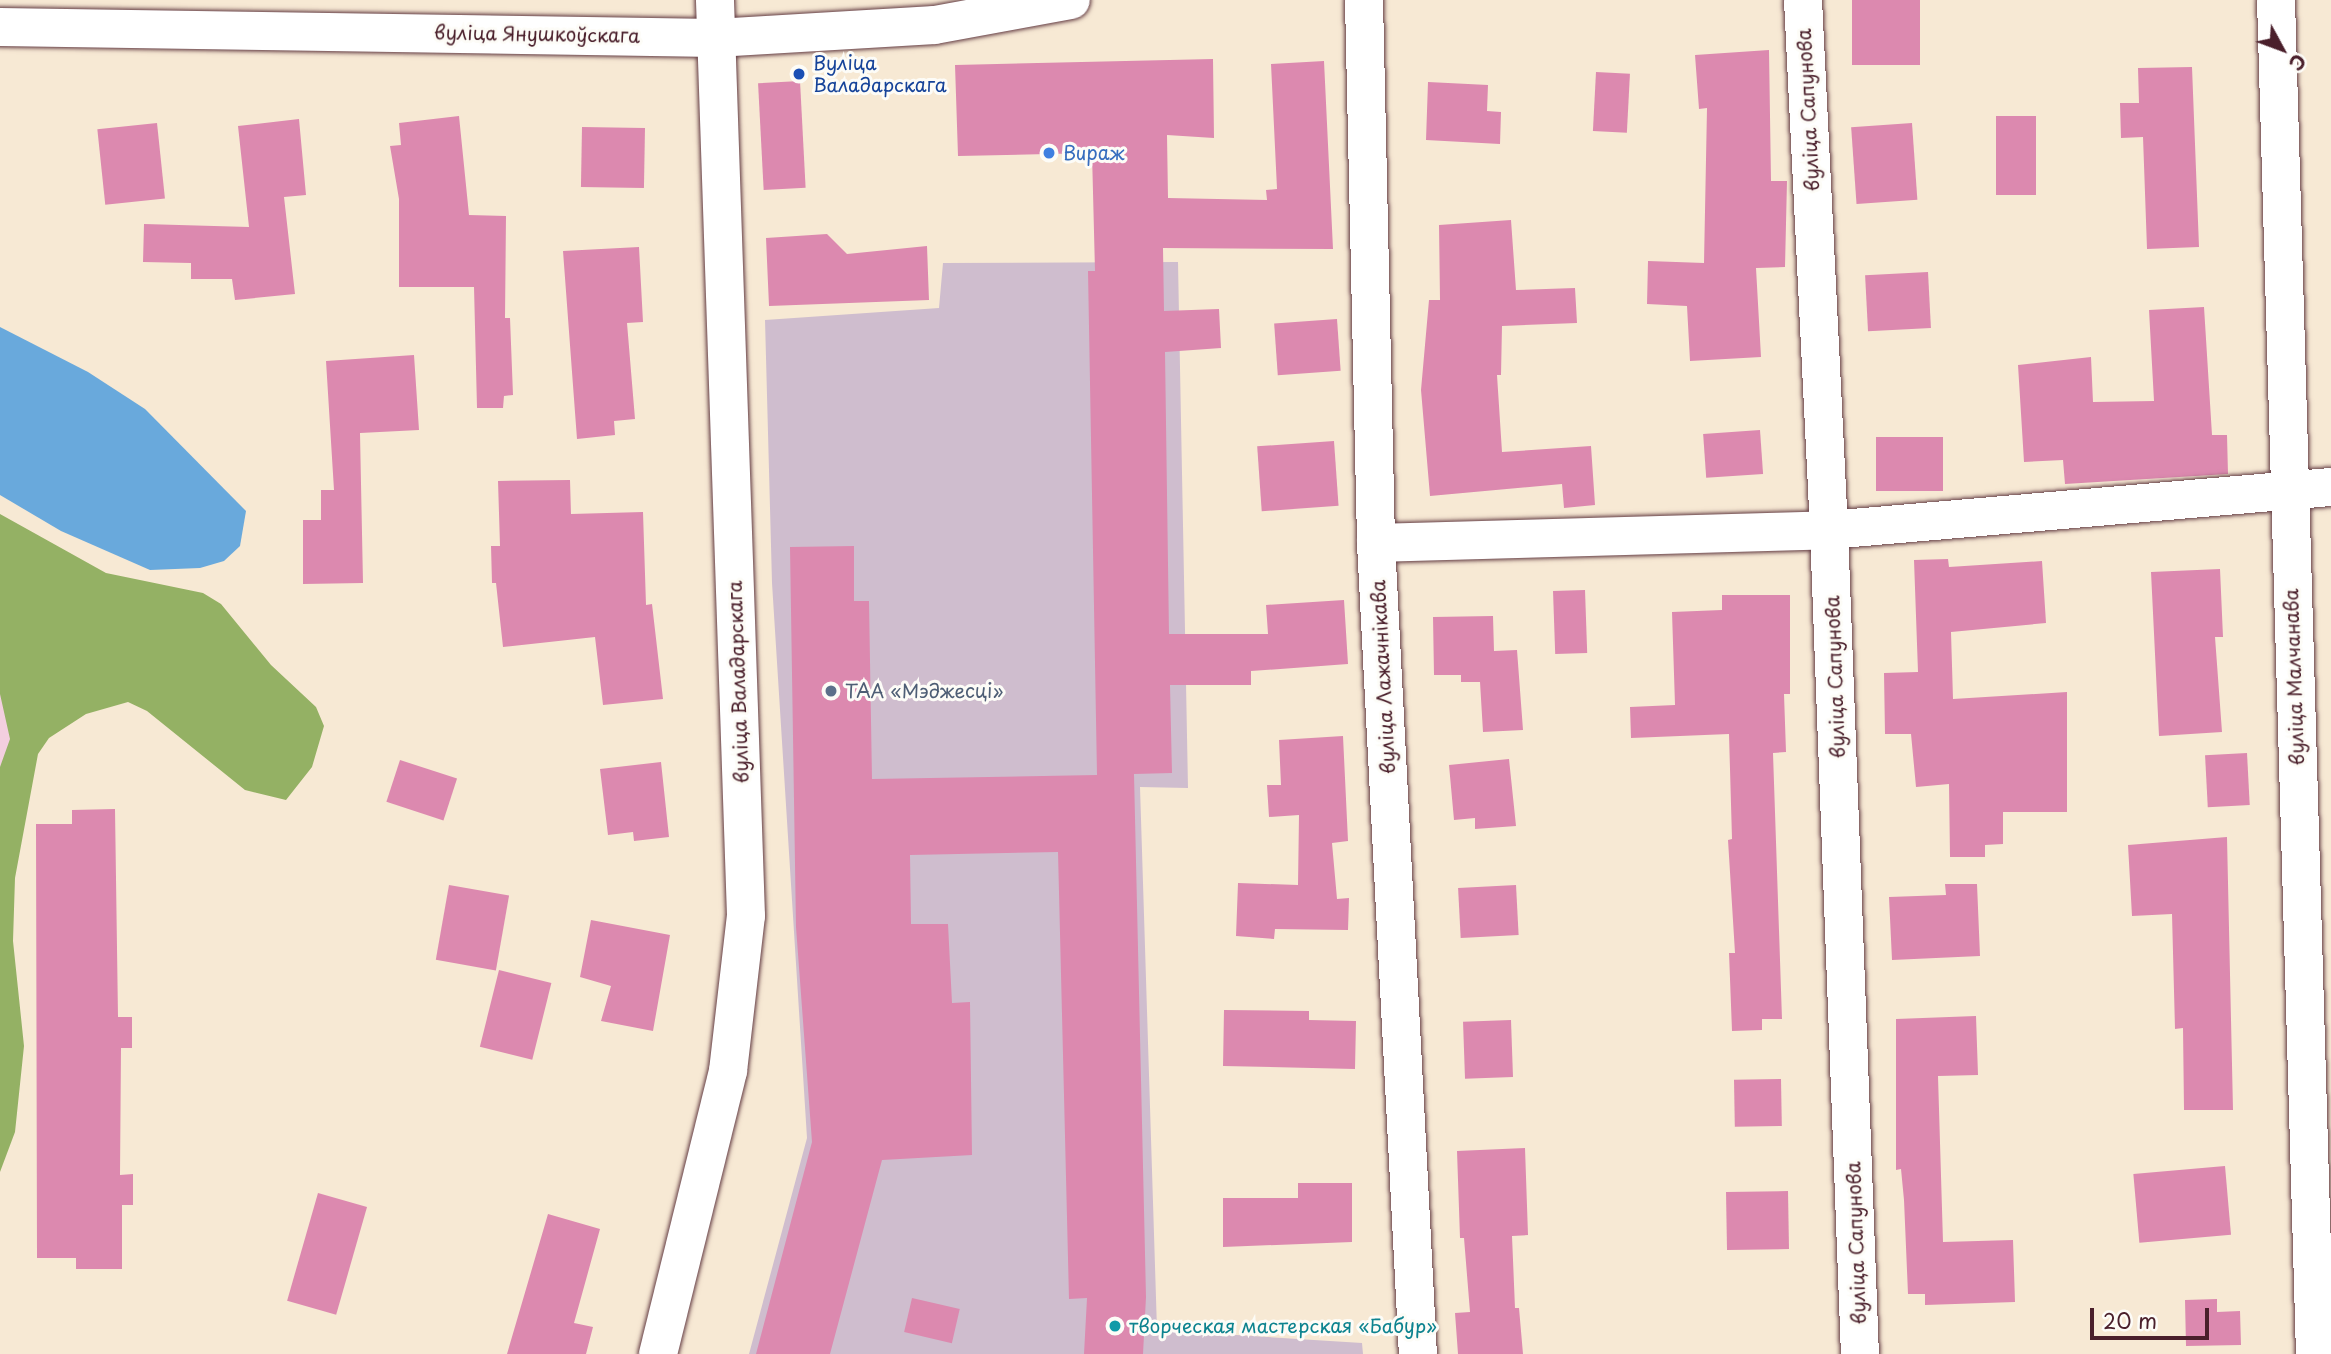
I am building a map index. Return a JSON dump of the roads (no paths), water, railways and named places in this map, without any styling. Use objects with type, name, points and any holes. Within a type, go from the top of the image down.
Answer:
[{"type":"street","name":"вуліца Валадарскага","points":[[658,1354],[727,1071],[746,916],[715,0]]},
{"type":"street","name":"вуліца Янушкоўскага","points":[[0,27],[229,14],[716,38],[935,25],[1071,0]]},
{"type":"street","name":"вуліца Лажачнікава","points":[[1364,0],[1376,543],[1418,1354]]},
{"type":"street","name":"вуліца Сапунова","points":[[1803,0],[1829,530],[1860,1354]]},
{"type":"street","name":"вуліца Малчанава","points":[[2276,0],[2315,1354]]},
{"type":"street","points":[[1376,543],[1829,530],[2288,488],[2331,487]]},
{"type":"water","points":[[0,327],[88,372],[145,409],[246,511],[240,546],[224,561],[200,568],[150,570],[61,531],[0,495]]},
{"type":"place","name":"Вуліца Валадарскага","points":[[799,74]]},
{"type":"place","name":"Вираж","points":[[1049,153]]},
{"type":"place","name":"ТАА «Мэджесці»","points":[[831,691]]},
{"type":"place","name":"творческая мастерская «Бабур»","points":[[1115,1326]]}]
